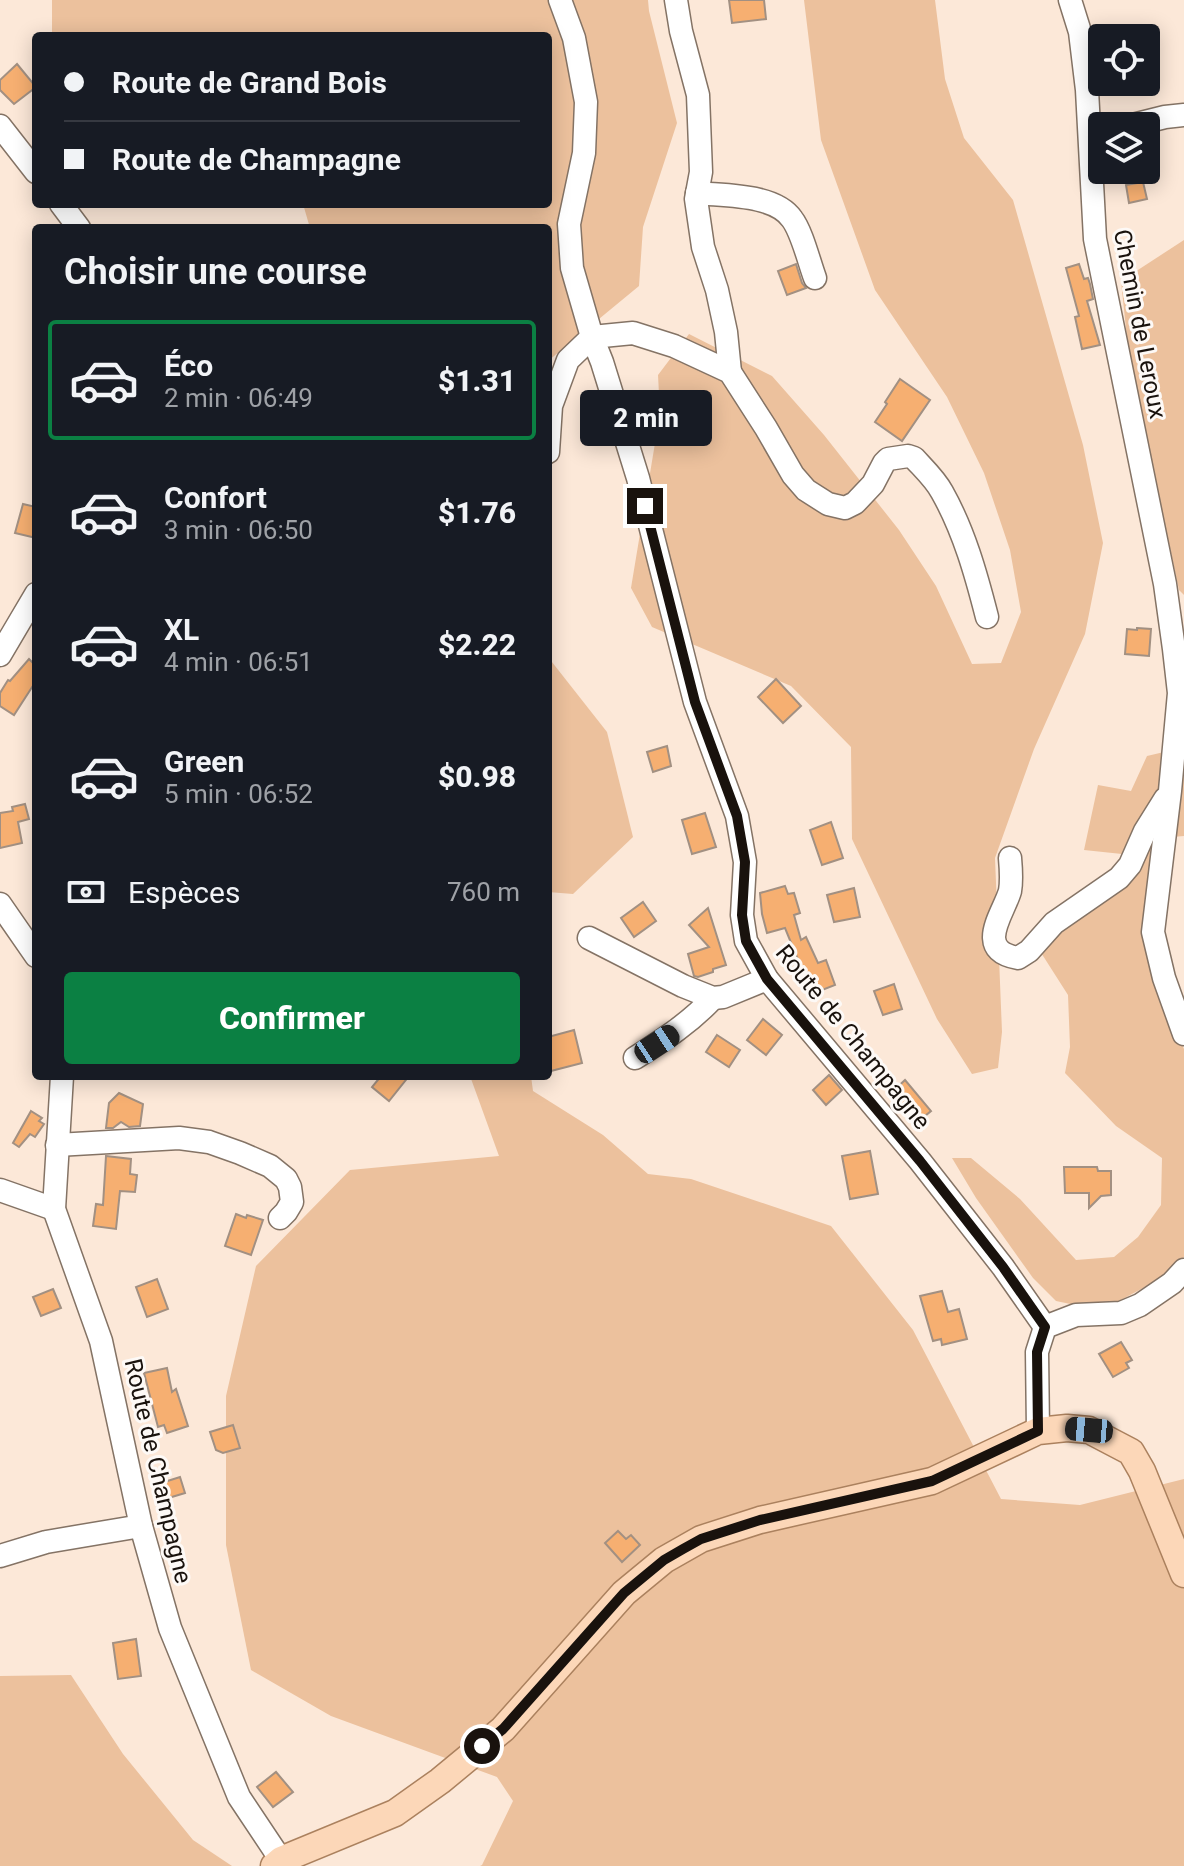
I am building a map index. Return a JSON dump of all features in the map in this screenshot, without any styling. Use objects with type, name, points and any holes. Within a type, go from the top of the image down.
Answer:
[{"type":"main road","points":[[277,1863],[395,1813],[440,1781],[503,1729],[624,1593],[664,1560],[701,1539],[760,1520],[932,1481],[1038,1431],[1067,1428],[1089,1430],[1131,1452],[1142,1471],[1184,1574]]},
{"type":"street","name":"Route de Champagne","points":[[560,0],[574,38],[586,102],[584,153],[569,224],[572,268],[638,478],[695,702],[737,816],[745,862],[742,915],[746,941],[767,979],[920,1161],[1003,1267],[1045,1327]]},
{"type":"street","points":[[676,0],[698,95],[701,172],[696,199],[703,247],[726,332],[730,372],[793,475],[806,490],[828,504],[845,508],[855,503],[873,484],[888,459],[914,458],[942,492],[963,536],[987,617]]},
{"type":"street","name":"Chemin de Leroux","points":[[1070,0],[1080,32],[1091,112]]},
{"type":"street","points":[[1160,118],[1184,115]]},
{"type":"street","points":[[0,126],[32,167]]},
{"type":"street","name":"Chemin de Leroux","points":[[1096,184],[1095,239],[1165,584],[1179,693],[1153,932],[1164,978],[1184,1034]]},
{"type":"street","points":[[697,193],[764,200],[784,209],[794,221],[815,278]]},
{"type":"street","points":[[552,403],[568,360],[592,337],[633,333],[674,346],[730,372]]},
{"type":"street","points":[[0,655],[32,601]]},
{"type":"street","points":[[1010,858],[1009,896],[994,925],[994,937],[1003,953],[1018,958],[1029,951],[1054,923],[1119,878],[1130,865],[1145,831],[1170,791]]},
{"type":"street","points":[[0,904],[32,950]]},
{"type":"street","points":[[589,938],[713,998],[767,979]]},
{"type":"street","points":[[635,1058],[678,1030],[713,998]]},
{"type":"street","name":"Route de Champagne","points":[[62,1080],[54,1209],[101,1341],[141,1526],[170,1628],[239,1797],[277,1863]]},
{"type":"street","points":[[57,1145],[179,1138],[209,1142],[270,1166],[286,1179],[292,1202],[280,1218]]},
{"type":"street","points":[[0,1190],[54,1209]]},
{"type":"street","points":[[1038,1431],[1037,1352],[1045,1327],[1076,1315],[1121,1313],[1140,1305],[1172,1283],[1184,1270]]},
{"type":"street","points":[[0,1556],[46,1542],[141,1526]]},
{"type":"shaded area","points":[[52,0],[648,0],[677,123],[643,227],[639,286],[552,358],[552,224],[309,224],[304,208],[552,208],[552,32],[52,32]]},
{"type":"shaded area","points":[[804,0],[935,0],[945,79],[964,138],[1013,200],[1083,445],[1103,543],[1085,634],[1034,749],[995,858],[1002,1032],[998,1068],[972,1074],[937,1019],[852,839],[851,747],[791,686],[652,627],[631,588],[660,413],[658,375],[689,334],[772,376],[824,435],[899,530],[936,586],[972,664],[1001,663],[1021,612],[1010,550],[984,473],[947,397],[875,290],[821,140]]},
{"type":"shaded area","points":[[1184,240],[1184,595],[1179,590],[1129,357],[1121,281]]},
{"type":"shaded area","points":[[552,662],[607,732],[633,837],[573,894],[552,892]]},
{"type":"shaded area","points":[[1184,723],[1184,836],[1172,837],[1152,866],[1177,1034],[1184,1049],[1184,1257],[1158,1280],[1117,1302],[1080,1306],[1056,1301],[1033,1278],[976,1198],[952,1158],[971,1158],[1020,1199],[1076,1260],[1114,1257],[1138,1237],[1161,1205],[1162,1158],[1116,1126],[1065,1073],[1070,1047],[1068,995],[1038,948],[1115,884],[1122,854],[1084,850],[1098,785],[1131,791],[1147,756],[1181,748]]},
{"type":"shaded area","points":[[471,1080],[532,1080],[533,1091],[603,1135],[648,1174],[691,1179],[831,1226],[913,1330],[1001,1499],[1080,1505],[1184,1479],[1184,1866],[480,1866],[513,1801],[497,1777],[331,1716],[251,1670],[226,1545],[226,1396],[256,1266],[350,1170],[499,1156]]},
{"type":"shaded area","points":[[71,1675],[123,1754],[193,1840],[232,1866],[0,1866],[0,1676]]},
{"type":"building","points":[[729,0],[764,0],[766,19],[732,23]]},
{"type":"building","points":[[17,64],[32,82],[32,90],[14,104],[0,90],[0,80]]},
{"type":"building","points":[[1143,184],[1147,199],[1129,203],[1126,185]]},
{"type":"building","points":[[796,264],[806,288],[787,295],[778,271]]},
{"type":"building","points":[[1079,264],[1084,279],[1088,278],[1090,284],[1093,299],[1087,301],[1100,345],[1082,349],[1075,317],[1079,316],[1066,268]]},
{"type":"building","points":[[900,379],[930,400],[902,441],[875,422]]},
{"type":"building","points":[[23,504],[32,506],[32,537],[15,533]]},
{"type":"building","points":[[1127,629],[1151,629],[1149,656],[1125,654]]},
{"type":"building","points":[[29,659],[32,662],[32,687],[14,715],[0,706],[0,693]]},
{"type":"building","points":[[776,679],[801,706],[783,723],[758,697]]},
{"type":"building","points":[[667,746],[671,766],[653,772],[647,752]]},
{"type":"building","points":[[25,804],[29,819],[18,822],[22,843],[0,848],[0,813],[13,811],[12,807]]},
{"type":"building","points":[[705,813],[716,847],[692,854],[682,820]]},
{"type":"building","points":[[831,822],[843,858],[822,865],[810,830]]},
{"type":"building","points":[[785,886],[788,894],[794,893],[800,913],[794,915],[801,940],[806,937],[818,963],[826,960],[835,985],[812,994],[785,928],[767,933],[762,914],[760,893]]},
{"type":"building","points":[[854,888],[860,917],[834,922],[827,895]]},
{"type":"building","points":[[643,902],[656,921],[634,937],[621,918]]},
{"type":"building","points":[[708,908],[726,965],[698,977],[694,976],[688,954],[709,947],[689,925]]},
{"type":"building","points":[[894,984],[902,1009],[883,1015],[874,991]]},
{"type":"building","points":[[763,1019],[782,1035],[766,1055],[747,1040]]},
{"type":"building","points":[[574,1030],[582,1063],[552,1071],[552,1036]]},
{"type":"building","points":[[717,1035],[740,1050],[729,1067],[706,1052]]},
{"type":"building","points":[[829,1075],[842,1090],[826,1105],[813,1090]]},
{"type":"building","points":[[378,1080],[406,1080],[389,1101],[372,1087]]},
{"type":"building","points":[[905,1080],[931,1111],[915,1124],[890,1094]]},
{"type":"building","points":[[119,1093],[143,1104],[140,1126],[129,1127],[121,1122],[113,1128],[106,1128],[109,1103]]},
{"type":"building","points":[[31,1111],[42,1118],[39,1121],[44,1124],[35,1137],[30,1134],[19,1147],[13,1143]]},
{"type":"building","points":[[870,1151],[878,1194],[850,1199],[842,1156]]},
{"type":"building","points":[[106,1156],[131,1159],[130,1174],[137,1175],[135,1192],[120,1191],[116,1229],[93,1226],[96,1204],[103,1205]]},
{"type":"building","points":[[1064,1167],[1097,1167],[1098,1171],[1111,1171],[1111,1195],[1101,1196],[1089,1208],[1089,1193],[1065,1193]]},
{"type":"building","points":[[236,1214],[263,1220],[251,1255],[225,1246]]},
{"type":"building","points":[[157,1279],[168,1309],[147,1317],[136,1287]]},
{"type":"building","points":[[53,1289],[61,1308],[41,1316],[33,1297]]},
{"type":"building","points":[[942,1291],[948,1312],[959,1309],[967,1339],[942,1345],[941,1339],[933,1341],[920,1296]]},
{"type":"building","points":[[1121,1342],[1132,1360],[1126,1363],[1129,1368],[1113,1377],[1099,1354]]},
{"type":"building","points":[[167,1368],[172,1392],[176,1389],[188,1426],[167,1433],[164,1425],[158,1427],[144,1373]]},
{"type":"building","points":[[233,1425],[240,1448],[223,1453],[216,1450],[210,1432]]},
{"type":"building","points":[[180,1477],[185,1493],[162,1500],[158,1484]]},
{"type":"building","points":[[618,1531],[626,1539],[631,1535],[640,1545],[622,1562],[605,1543]]},
{"type":"building","points":[[136,1639],[141,1676],[118,1679],[113,1643]]},
{"type":"building","points":[[276,1772],[293,1792],[273,1807],[257,1787]]},
{"type":"route","points":[[482,1746],[503,1729],[624,1593],[664,1560],[701,1539],[760,1520],[932,1481],[1038,1431],[1037,1352],[1045,1327],[1003,1267],[920,1161],[767,979],[746,941],[742,915],[745,862],[737,816],[695,702],[645,506]]}]
